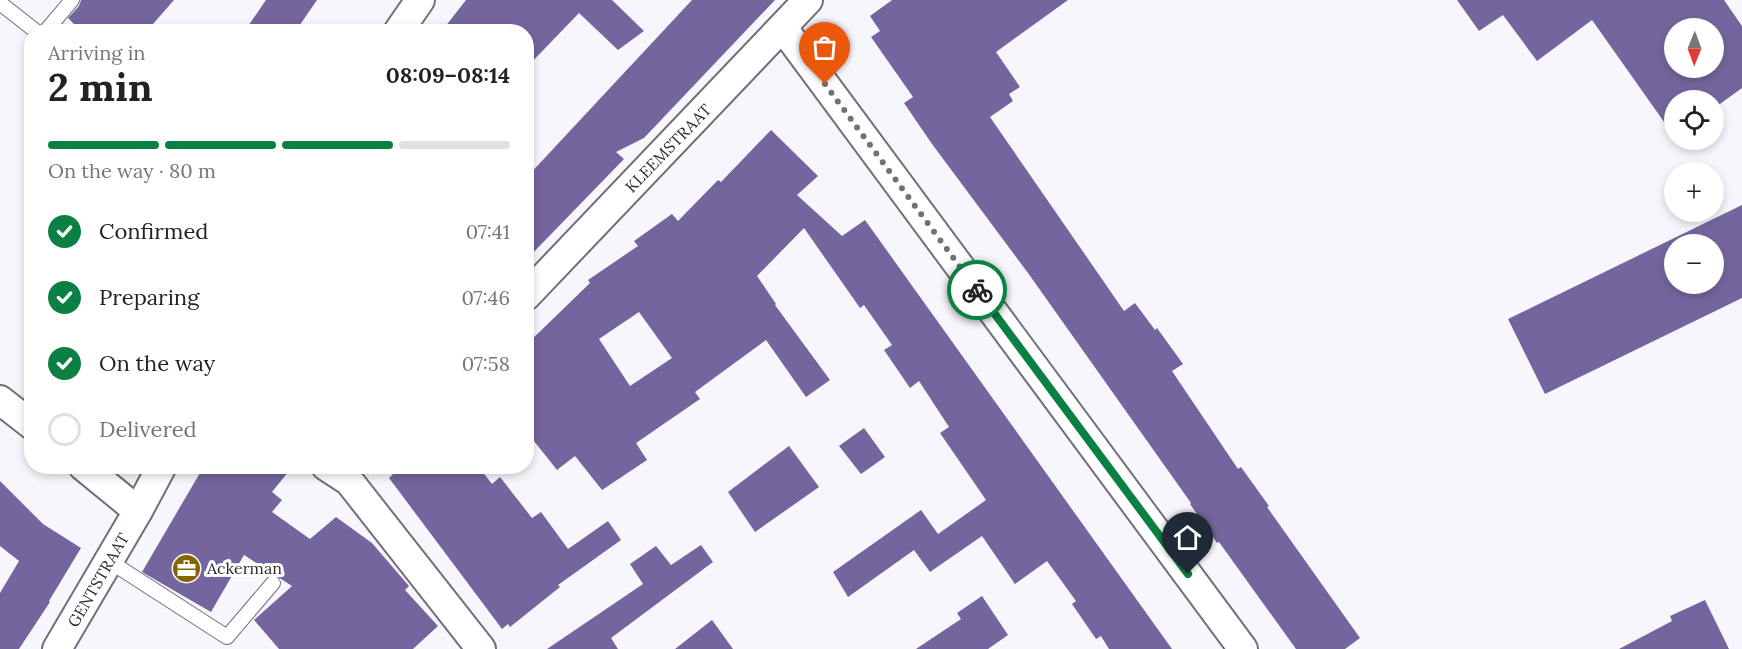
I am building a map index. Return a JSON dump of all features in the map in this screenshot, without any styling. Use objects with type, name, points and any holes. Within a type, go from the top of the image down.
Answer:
[{"type":"street","name":"KLEEMSTRAAT","points":[[534,288],[808,0]]},
{"type":"street","points":[[402,24],[413,2]]},
{"type":"street","points":[[783,28],[1243,649]]},
{"type":"street","points":[[0,400],[24,419]]},
{"type":"street","points":[[93,474],[138,511]]},
{"type":"street","name":"GENTSTRAAT","points":[[57,649],[158,474]]},
{"type":"street","points":[[348,474],[482,649]]},
{"type":"lane","points":[[52,24],[72,0]]},
{"type":"lane","points":[[0,3],[28,24]]},
{"type":"lane","points":[[109,561],[227,637],[273,583]]},
{"type":"building","points":[[81,0],[174,0],[153,24],[74,24],[68,18],[79,6]]},
{"type":"building","points":[[266,0],[317,0],[300,24],[250,24]]},
{"type":"building","points":[[466,0],[612,0],[644,31],[618,50],[579,13],[534,60],[534,24],[447,24]]},
{"type":"building","points":[[692,0],[775,0],[644,138],[616,152],[624,159],[534,252],[534,169]]},
{"type":"building","points":[[892,0],[1068,0],[996,52],[1020,87],[1009,94],[1013,101],[990,117],[1124,311],[1135,303],[1155,330],[1157,328],[1183,364],[1172,371],[1238,469],[1241,467],[1360,638],[1345,649],[1296,649],[1219,542],[1217,543],[1028,273],[932,144],[904,103],[913,97],[871,37],[880,31],[870,16]]},
{"type":"building","points":[[1457,0],[1724,0],[1742,26],[1742,88],[1724,101],[1724,90],[1664,90],[1664,122],[1592,20],[1537,61],[1503,15],[1479,31]]},
{"type":"building","points":[[771,130],[818,176],[797,195],[842,236],[865,220],[1172,649],[1109,649],[1101,636],[1096,639],[1072,604],[1076,601],[1047,561],[1015,584],[982,536],[930,572],[914,550],[848,597],[833,572],[921,510],[938,534],[986,500],[940,433],[949,427],[919,381],[910,388],[884,350],[892,345],[864,305],[860,308],[804,228],[757,276],[775,305],[830,380],[806,397],[766,340],[695,392],[700,399],[636,443],[647,460],[602,490],[575,456],[557,470],[534,441],[534,337],[590,283],[588,280],[638,246],[634,241],[672,214],[678,221],[718,180],[721,182]],"holes":[[[639,312],[672,358],[630,386],[599,339]]]},
{"type":"building","points":[[1742,205],[1742,298],[1545,394],[1508,319],[1664,243],[1664,294],[1724,294],[1724,234],[1682,234],[1707,222],[1724,222],[1724,214]]},
{"type":"building","points":[[864,428],[885,457],[861,474],[839,446]]},
{"type":"building","points":[[789,446],[819,487],[755,532],[728,492]]},
{"type":"building","points":[[199,474],[287,474],[272,492],[282,500],[272,512],[310,539],[336,517],[372,543],[409,586],[405,590],[438,626],[413,649],[279,649],[254,620],[292,586],[244,555],[211,612],[142,572]]},
{"type":"building","points":[[393,474],[484,474],[492,484],[500,477],[532,518],[541,512],[568,549],[608,521],[621,540],[558,585],[560,587],[510,627],[508,624],[502,629],[389,478]]},
{"type":"building","points":[[0,481],[43,524],[81,548],[50,602],[19,649],[0,649],[0,593],[19,561],[0,546]]},
{"type":"building","points":[[701,545],[713,562],[611,638],[618,649],[547,649],[643,584],[630,564],[656,546],[671,565]]},
{"type":"building","points":[[982,596],[1008,635],[988,649],[916,649],[961,619],[957,613]]},
{"type":"building","points":[[1705,600],[1729,649],[1619,649],[1672,621],[1670,616]]},
{"type":"building","points":[[712,620],[733,649],[675,649]]},
{"type":"way so far","points":[[825,84],[977,290]]},
{"type":"place","name":"Ackerman","points":[[186,568]]},
{"type":"route","points":[[977,290],[1188,574]]}]
